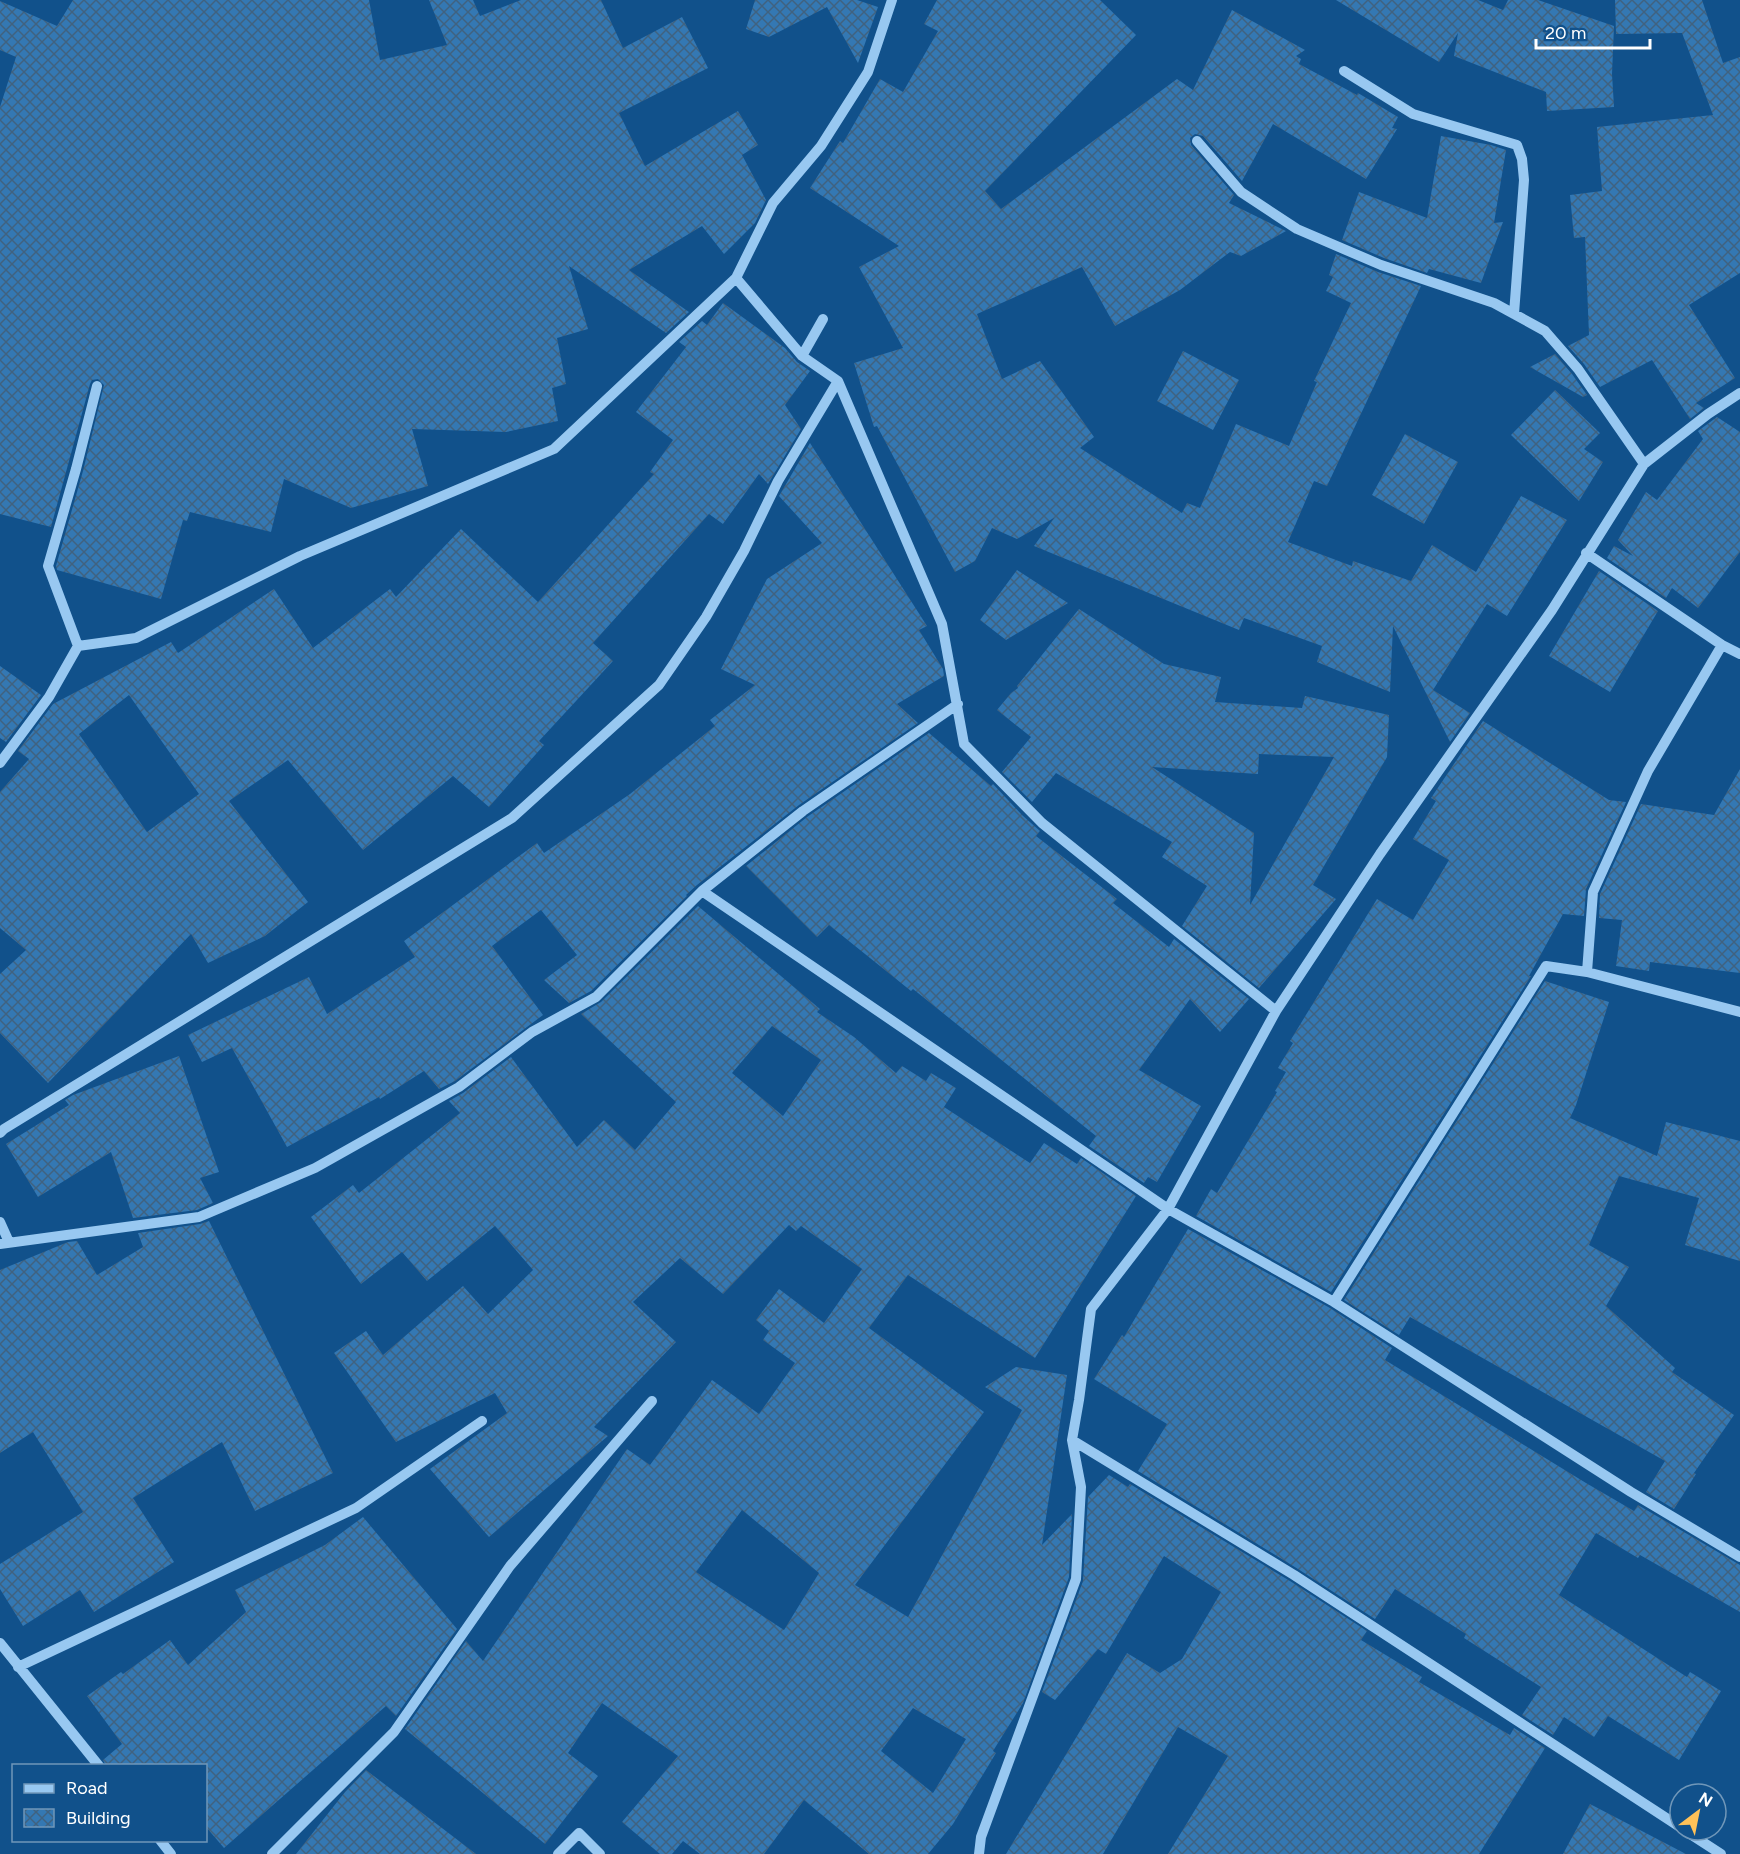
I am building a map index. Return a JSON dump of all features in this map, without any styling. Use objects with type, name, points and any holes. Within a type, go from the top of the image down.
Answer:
[{"type":"street","points":[[78,646],[136,638],[300,556],[555,450],[736,278],[773,203],[821,146],[868,72],[892,0]]},
{"type":"street","points":[[1344,71],[1413,114],[1517,145],[1522,159],[1524,180],[1515,315]]},
{"type":"street","points":[[1197,141],[1240,192],[1297,230],[1381,265],[1494,303],[1545,331],[1578,369],[1644,464]]},
{"type":"street","points":[[736,278],[802,356],[838,381],[942,624],[964,744],[1042,823],[1276,1011]]},
{"type":"street","points":[[802,356],[822,319]]},
{"type":"street","points":[[0,1133],[512,818],[659,685],[706,617],[744,551],[778,481],[838,381]]},
{"type":"street","points":[[0,763],[49,698],[78,646],[48,566],[97,386]]},
{"type":"street","points":[[979,1854],[981,1837],[1076,1579],[1081,1487],[1072,1440],[1091,1309],[1168,1209],[1276,1011],[1380,854],[1552,610],[1644,464],[1708,414],[1740,393]]},
{"type":"street","points":[[1586,553],[1722,645],[1740,654]]},
{"type":"street","points":[[1587,972],[1593,891],[1648,771],[1722,645]]},
{"type":"street","points":[[0,1222],[4,1243],[199,1217],[315,1168],[459,1087],[532,1032],[596,997],[702,891],[803,811],[958,704]]},
{"type":"street","points":[[702,891],[1168,1209],[1334,1302],[1631,1492],[1740,1557]]},
{"type":"street","points":[[1334,1302],[1546,966],[1587,972],[1740,1012]]},
{"type":"street","points":[[272,1854],[394,1732],[510,1566],[652,1401]]},
{"type":"street","points":[[18,1667],[356,1508],[482,1421]]},
{"type":"street","points":[[1072,1440],[1294,1575],[1668,1819]]},
{"type":"street","points":[[0,1643],[97,1764]]},
{"type":"street","points":[[558,1854],[579,1833],[600,1854]]},
{"type":"street","points":[[162,1842],[171,1854]]},
{"type":"street","points":[[1702,1842],[1721,1854]]},
{"type":"building","points":[[73,0],[369,0],[380,60],[447,45],[429,0],[473,0],[480,16],[521,0],[601,0],[623,48],[682,17],[708,68],[619,113],[645,166],[738,111],[758,145],[742,155],[766,200],[755,223],[724,254],[702,226],[629,270],[689,312],[666,333],[569,266],[588,329],[557,338],[566,384],[552,388],[558,421],[506,432],[412,429],[428,486],[351,508],[284,479],[271,532],[190,512],[187,521],[183,520],[161,599],[57,570],[56,566],[104,385],[98,379],[92,380],[90,384],[51,527],[0,514],[0,107],[16,57],[0,50],[0,1],[57,26]]},
{"type":"building","points":[[755,0],[857,0],[878,7],[858,63],[827,7],[769,37],[746,29]]},
{"type":"building","points":[[937,0],[1100,0],[1136,35],[985,191],[1001,209],[1177,79],[1193,90],[1232,10],[1305,50],[1296,56],[1301,59],[1299,64],[1357,95],[1358,93],[1398,117],[1392,128],[1397,129],[1366,179],[1273,124],[1242,181],[1203,136],[1195,134],[1190,138],[1191,145],[1234,195],[1229,203],[1286,231],[1241,256],[1230,252],[1180,290],[1115,326],[1082,267],[977,314],[1002,379],[1040,361],[1094,437],[1080,448],[1182,513],[1187,503],[1200,508],[1236,424],[1289,446],[1317,382],[1314,381],[1351,303],[1326,291],[1333,277],[1329,275],[1336,254],[1378,272],[1421,286],[1327,486],[1314,481],[1288,542],[1352,566],[1353,561],[1411,581],[1432,545],[1476,572],[1521,496],[1567,520],[1507,616],[1487,604],[1433,690],[1470,713],[1450,742],[1393,626],[1390,692],[1317,662],[1322,646],[1244,618],[1239,630],[1034,546],[1054,518],[1017,539],[992,528],[975,561],[955,572],[877,426],[874,427],[854,363],[903,348],[859,267],[899,246],[810,188],[840,141],[843,143],[880,79],[903,92],[938,31],[924,24]]},
{"type":"building","points":[[1336,0],[1478,0],[1503,10],[1508,0],[1538,0],[1614,26],[1612,74],[1614,107],[1547,111],[1546,92],[1454,56],[1458,33],[1439,62]]},
{"type":"building","points":[[1615,0],[1702,0],[1723,63],[1740,57],[1740,273],[1689,305],[1735,378],[1696,403],[1704,408],[1690,419],[1652,360],[1600,387],[1568,346],[1589,335],[1585,237],[1574,238],[1570,195],[1602,191],[1597,127],[1713,115],[1682,33],[1616,34]]},
{"type":"building","points":[[1441,136],[1506,150],[1494,223],[1503,222],[1481,283],[1429,269],[1427,273],[1342,240],[1359,192],[1427,218]]},
{"type":"building","points":[[723,303],[785,348],[797,362],[810,371],[785,405],[801,429],[768,484],[759,474],[723,524],[709,514],[593,643],[613,661],[539,741],[544,745],[489,807],[453,776],[363,850],[288,760],[229,801],[308,902],[265,936],[208,963],[191,934],[48,1083],[0,1033],[0,974],[26,950],[0,928],[0,792],[29,759],[18,751],[53,704],[171,642],[178,653],[274,589],[313,648],[390,589],[396,597],[461,529],[538,602],[654,474],[650,472],[673,440],[636,412],[686,347],[679,342],[702,321],[707,325]],"holes":[[[129,695],[199,794],[147,832],[79,734]]]},
{"type":"building","points":[[1183,351],[1239,380],[1213,430],[1157,401]]},
{"type":"building","points":[[1555,354],[1587,395],[1583,397],[1530,367]]},
{"type":"building","points":[[1555,390],[1600,433],[1584,449],[1603,462],[1579,501],[1511,435]]},
{"type":"building","points":[[1717,417],[1740,432],[1740,552],[1698,608],[1672,588],[1666,598],[1607,558],[1614,546],[1633,556],[1618,540],[1646,492],[1657,500],[1703,439],[1698,431]]},
{"type":"building","points":[[1405,434],[1458,462],[1424,524],[1372,495]]},
{"type":"building","points":[[810,443],[927,626],[919,630],[943,669],[944,676],[897,704],[918,723],[799,805],[697,885],[591,991],[569,1003],[544,980],[577,955],[541,910],[492,946],[543,1015],[455,1081],[439,1089],[424,1071],[380,1099],[379,1097],[287,1147],[232,1048],[202,1062],[188,1035],[309,977],[327,1014],[415,957],[404,941],[537,843],[544,853],[630,794],[715,726],[710,720],[755,685],[721,669],[767,579],[822,543],[779,496]]},
{"type":"building","points":[[1017,570],[1068,603],[1006,640],[980,620]]},
{"type":"building","points":[[1599,571],[1658,611],[1610,692],[1549,656]]},
{"type":"building","points":[[1079,609],[1164,664],[1221,677],[1215,702],[1302,708],[1305,696],[1389,715],[1387,757],[1313,885],[1336,899],[1259,988],[1182,926],[1207,886],[1162,857],[1172,842],[1056,773],[1032,802],[1002,772],[1031,737],[997,710],[1018,688],[1017,686]],"holes":[[[1259,754],[1334,757],[1250,905],[1254,833],[1152,767],[1258,774]]]},
{"type":"building","points":[[0,666],[41,695],[6,742],[0,738]]},
{"type":"building","points":[[1483,721],[1609,800],[1626,802],[1586,889],[1584,916],[1563,914],[1529,976],[1531,976],[1331,1292],[1196,1216],[1211,1189],[1217,1193],[1277,1092],[1275,1091],[1286,1072],[1278,1068],[1293,1043],[1290,1041],[1377,899],[1413,920],[1449,860],[1413,839],[1436,801],[1431,798]]},
{"type":"building","points":[[929,733],[991,786],[993,784],[1040,831],[1036,836],[1117,899],[1113,903],[1169,947],[1174,939],[1249,999],[1220,1032],[1190,999],[1139,1070],[1201,1106],[1157,1182],[1148,1177],[1144,1183],[1089,1146],[1096,1136],[913,989],[911,991],[829,925],[817,937],[746,866],[807,817]]},
{"type":"building","points":[[1740,769],[1740,973],[1650,962],[1649,971],[1616,966],[1622,920],[1599,918],[1600,894],[1641,804],[1714,815]]},
{"type":"building","points":[[698,906],[820,1009],[817,1012],[854,1037],[896,1073],[902,1066],[926,1081],[931,1073],[956,1088],[944,1107],[1030,1163],[1044,1143],[1077,1164],[1081,1158],[1136,1196],[1035,1358],[908,1275],[869,1328],[984,1412],[855,1585],[908,1617],[1022,1410],[985,1387],[1016,1367],[1067,1375],[1042,1545],[1072,1514],[1069,1577],[1023,1703],[993,1751],[996,1753],[953,1824],[928,1854],[869,1854],[804,1800],[764,1854],[700,1854],[683,1841],[672,1854],[660,1854],[622,1822],[678,1756],[602,1703],[568,1753],[598,1776],[545,1844],[405,1729],[466,1641],[483,1661],[627,1449],[650,1465],[712,1380],[759,1414],[795,1363],[763,1340],[769,1331],[756,1320],[779,1289],[824,1323],[862,1269],[801,1226],[796,1231],[789,1225],[723,1294],[680,1258],[633,1302],[676,1342],[594,1427],[608,1436],[489,1537],[430,1469],[507,1413],[495,1393],[396,1442],[334,1353],[366,1331],[383,1355],[463,1286],[488,1314],[533,1270],[495,1226],[427,1281],[402,1252],[361,1284],[311,1217],[353,1185],[359,1193],[460,1113],[449,1101],[511,1057],[577,1147],[604,1120],[635,1150],[676,1102],[581,1014],[601,1002]],"holes":[[[772,1026],[821,1060],[783,1116],[732,1073]],[[742,1510],[819,1573],[784,1630],[696,1572]],[[913,1708],[966,1739],[933,1793],[881,1751]]]},
{"type":"building","points":[[1545,981],[1609,1002],[1570,1118],[1657,1156],[1666,1122],[1740,1141],[1740,1261],[1685,1245],[1699,1198],[1619,1176],[1589,1245],[1629,1267],[1606,1306],[1675,1368],[1672,1372],[1734,1415],[1694,1473],[1696,1474],[1674,1509],[1646,1492],[1665,1461],[1410,1317],[1399,1335],[1344,1300]]},
{"type":"building","points":[[179,1056],[219,1172],[200,1178],[213,1203],[197,1210],[133,1218],[111,1152],[38,1197],[6,1144],[69,1105],[65,1100],[73,1095]]},
{"type":"building","points":[[209,1221],[333,1473],[255,1511],[222,1442],[133,1498],[174,1562],[94,1612],[80,1590],[23,1626],[0,1589],[0,1564],[83,1512],[33,1432],[0,1453],[0,1270],[68,1242],[77,1241],[97,1275],[143,1247],[138,1233]]},
{"type":"building","points":[[1188,1229],[1330,1308],[1392,1348],[1385,1360],[1586,1483],[1634,1511],[1638,1505],[1740,1565],[1740,1612],[1640,1555],[1638,1558],[1596,1533],[1559,1595],[1687,1677],[1690,1672],[1721,1691],[1679,1760],[1608,1716],[1594,1737],[1564,1717],[1553,1735],[1522,1715],[1541,1687],[1464,1638],[1466,1634],[1395,1589],[1375,1619],[1138,1471],[1167,1424],[1094,1379],[1122,1335],[1124,1337]]},
{"type":"building","points":[[1109,1475],[1128,1487],[1130,1484],[1290,1581],[1367,1631],[1361,1640],[1422,1677],[1419,1682],[1510,1735],[1514,1728],[1545,1748],[1479,1854],[1168,1854],[1228,1756],[1178,1727],[1103,1854],[1006,1854],[1127,1653],[1160,1673],[1182,1659],[1221,1592],[1164,1556],[1106,1654],[1098,1649],[1055,1700],[1042,1692],[1083,1581],[1088,1497]]},
{"type":"building","points":[[363,1517],[457,1629],[396,1716],[386,1706],[224,1848],[207,1828],[207,1764],[105,1764],[103,1760],[122,1744],[87,1696],[121,1672],[123,1674],[170,1640],[188,1665],[246,1612],[235,1590],[325,1545]]},
{"type":"building","points":[[366,1770],[476,1854],[296,1854],[345,1792]]},
{"type":"building","points":[[1590,1804],[1686,1854],[1563,1854]]}]
